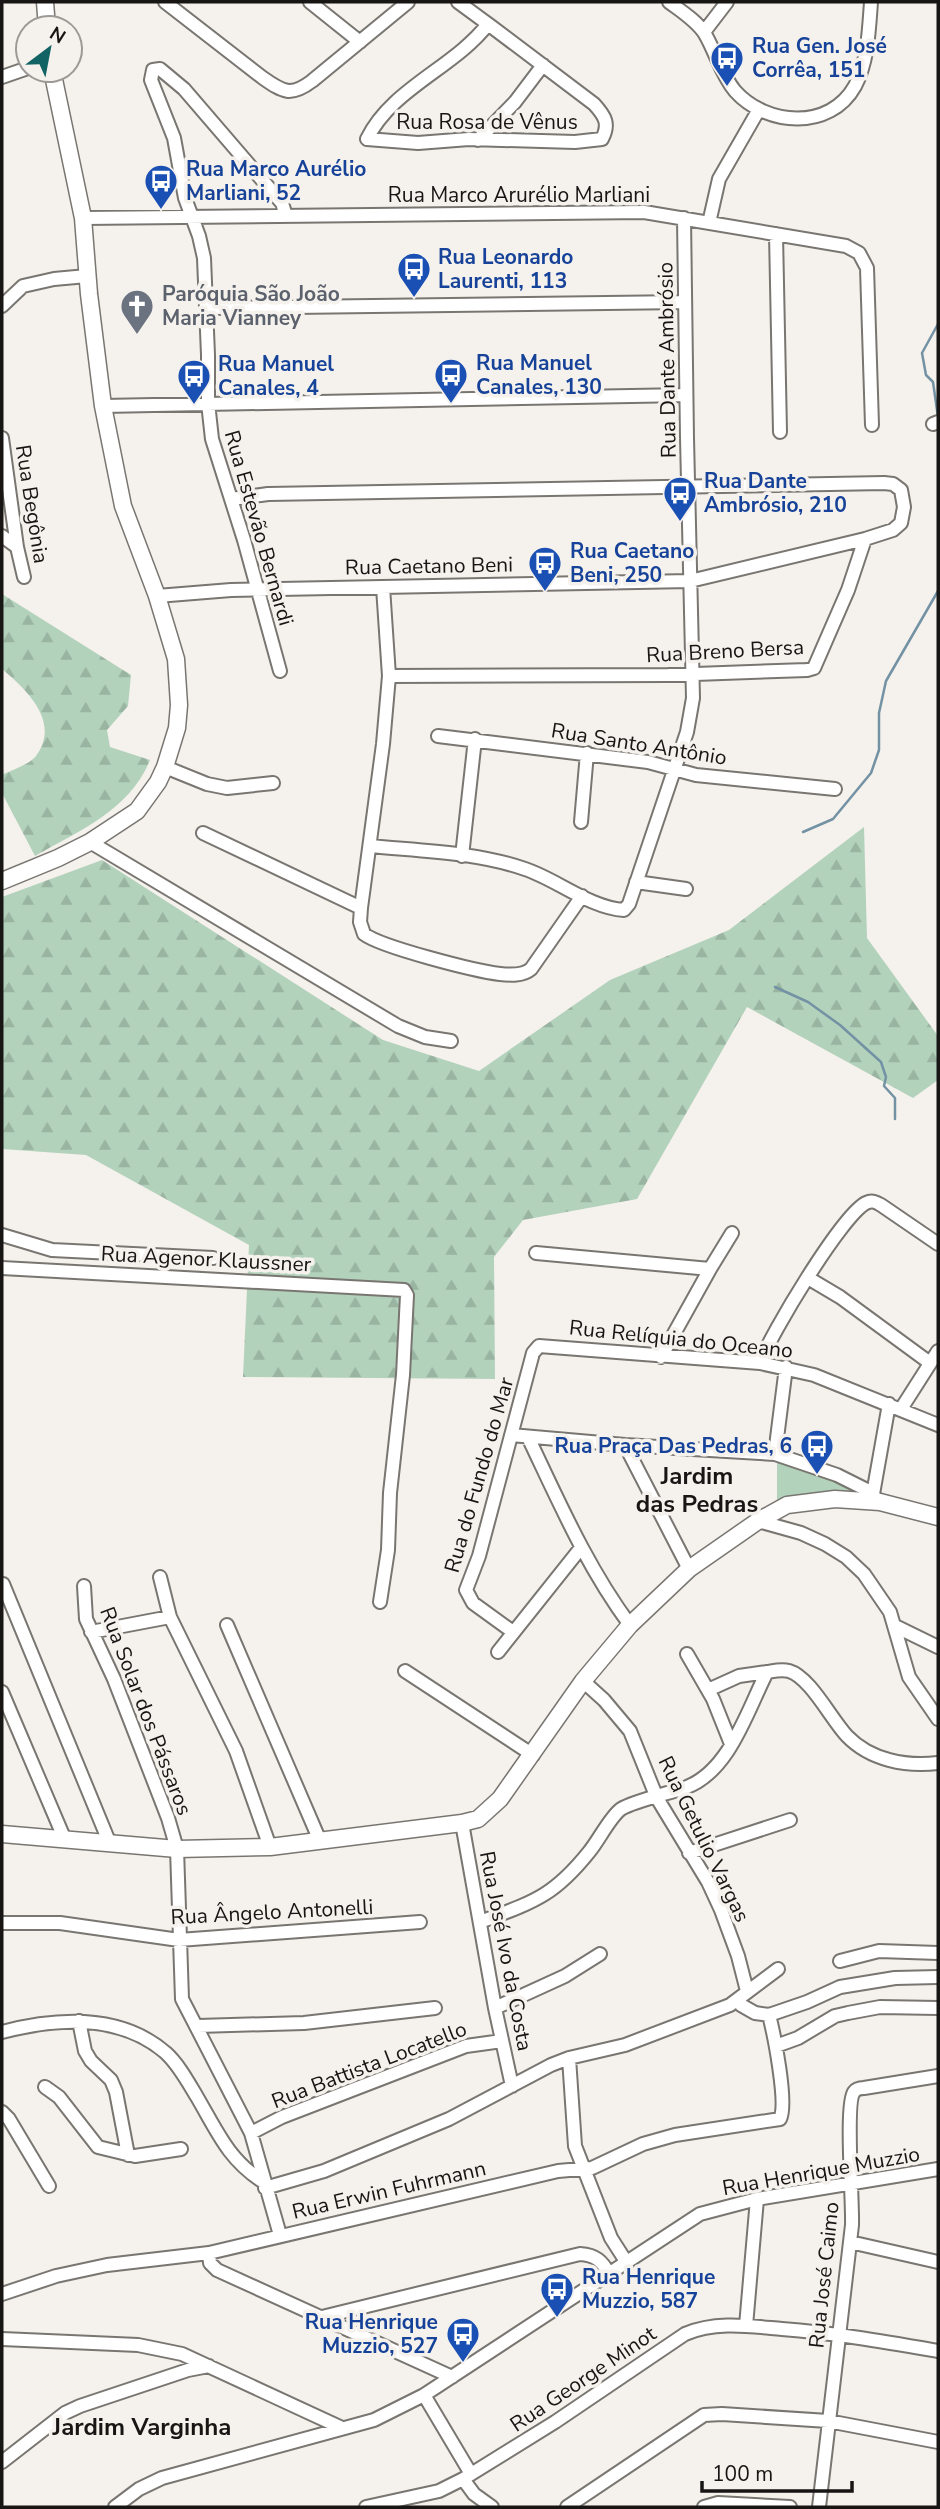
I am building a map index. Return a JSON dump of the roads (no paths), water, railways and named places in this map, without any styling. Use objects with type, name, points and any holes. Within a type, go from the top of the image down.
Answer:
[{"type":"main road","points":[[2,881],[89,842],[136,811],[158,782],[177,728],[179,678],[176,659],[157,596],[123,506],[103,406],[87,276],[83,218],[55,84]]},
{"type":"main road","points":[[2,1832],[177,1849],[270,1847],[478,1819],[488,1812],[533,1755],[583,1681],[630,1625],[689,1569],[758,1521],[787,1505],[816,1500],[876,1498],[938,1517]]},
{"type":"street","points":[[165,2],[263,78],[279,89],[290,92],[301,89],[408,2]]},
{"type":"street","points":[[310,2],[360,42]]},
{"type":"street","name":"Rua Rosa de Vênus","points":[[458,2],[488,24],[543,65],[603,113],[607,126],[602,139],[575,142],[478,140],[418,143],[367,139],[384,113],[453,58],[488,24]]},
{"type":"street","points":[[669,2],[704,32],[723,72],[736,91],[758,111],[781,118],[803,119],[835,107],[848,96],[856,84],[865,58],[872,2]]},
{"type":"street","points":[[704,32],[727,2]]},
{"type":"street","points":[[478,140],[515,102],[543,65]]},
{"type":"street","name":"Rua Estevão Bernardi","points":[[281,671],[212,439],[208,403],[204,258],[185,198],[174,138],[151,80],[151,74],[156,68],[177,81],[219,128],[282,202],[286,216]]},
{"type":"street","points":[[709,223],[719,178],[758,111]]},
{"type":"street","name":"Rua Marco Arurélio Marliani","points":[[83,218],[624,211],[657,213],[846,246],[859,253],[867,268],[872,425]]},
{"type":"street","name":"Rua Dante Ambrósio","points":[[582,896],[617,910],[625,910],[632,899],[691,719],[693,673],[684,218]]},
{"type":"street","points":[[776,234],[780,432]]},
{"type":"street","points":[[2,306],[23,286],[54,279],[87,276]]},
{"type":"street","points":[[207,308],[685,302]]},
{"type":"street","points":[[103,406],[686,395]]},
{"type":"street","name":"Rua Begônia","points":[[2,438],[24,577]]},
{"type":"street","points":[[232,499],[268,494],[884,483],[898,486],[903,499],[901,523],[893,530],[865,539]]},
{"type":"street","points":[[2,536],[18,547]]},
{"type":"street","name":"Rua Caetano Beni","points":[[157,596],[231,590],[690,581],[865,539]]},
{"type":"street","name":"Rua Breno Bersa","points":[[389,676],[523,677],[814,668],[848,590],[865,539]]},
{"type":"street","points":[[370,846],[502,863],[528,870],[582,896],[528,972],[518,974],[499,974],[449,962],[369,938],[362,931],[361,908],[383,744],[389,676],[383,587]]},
{"type":"street","name":"Rua Santo Antônio","points":[[438,736],[587,753],[675,768],[696,775],[835,789]]},
{"type":"street","points":[[462,856],[475,739]]},
{"type":"street","points":[[581,822],[587,753]]},
{"type":"street","points":[[165,766],[208,784],[228,788],[273,783]]},
{"type":"street","points":[[202,833],[361,908]]},
{"type":"street","points":[[89,842],[398,1026],[425,1037],[452,1041]]},
{"type":"street","points":[[636,882],[686,889]]},
{"type":"street","points":[[760,1363],[768,1343],[808,1278],[854,1213],[876,1202],[938,1244]]},
{"type":"street","points":[[661,1357],[732,1233]]},
{"type":"street","points":[[2,1235],[54,1250],[213,1258]]},
{"type":"street","points":[[52,1271],[54,1250]]},
{"type":"street","points":[[536,1253],[710,1269]]},
{"type":"street","name":"Rua Agenor Klaussner","points":[[2,1268],[392,1288],[406,1293],[403,1375],[390,1493],[388,1550],[380,1602]]},
{"type":"street","points":[[808,1278],[840,1297],[930,1363]]},
{"type":"street","name":"Rua Relíquia do Oceano","points":[[536,1348],[547,1345],[786,1367],[814,1375],[938,1425]]},
{"type":"street","name":"Rua do Fundo do Mar","points":[[513,1632],[473,1603],[466,1590],[479,1556],[536,1348]]},
{"type":"street","points":[[511,1436],[625,1446],[775,1454],[837,1475],[876,1498],[895,1407],[938,1351]]},
{"type":"street","points":[[775,1454],[786,1367]]},
{"type":"street","points":[[528,1437],[580,1549],[607,1594],[630,1625]]},
{"type":"street","points":[[625,1446],[689,1569]]},
{"type":"street","points":[[758,1521],[811,1537],[846,1557],[864,1574],[890,1612],[909,1676],[938,1719]]},
{"type":"street","points":[[498,1653],[580,1549]]},
{"type":"street","points":[[160,1577],[170,1617],[236,1751],[270,1847]]},
{"type":"street","points":[[3,1584],[110,1844]]},
{"type":"street","name":"Rua Solar dos Pássaros","points":[[84,1586],[86,1619],[114,1679],[168,1818],[177,1849],[182,1999],[251,2133],[280,2235]]},
{"type":"street","points":[[91,1633],[170,1617]]},
{"type":"street","points":[[227,1625],[320,1841]]},
{"type":"street","points":[[895,1626],[938,1647]]},
{"type":"street","points":[[687,1654],[708,1690],[731,1744]]},
{"type":"street","points":[[708,1690],[739,1675],[780,1670],[796,1675],[847,1735],[871,1753],[889,1761],[938,1763]]},
{"type":"street","points":[[405,1671],[533,1755]]},
{"type":"street","points":[[480,1922],[547,1895],[578,1866],[618,1812],[699,1781],[722,1761],[767,1672]]},
{"type":"street","name":"Rua Getulio Vargas","points":[[583,1681],[604,1700],[630,1731],[657,1798],[708,1882],[722,1910],[738,1956],[742,1996]]},
{"type":"street","points":[[2,1692],[65,1840]]},
{"type":"street","points":[[689,1853],[790,1820]]},
{"type":"street","name":"Rua José Ivo da Costa","points":[[462,1823],[495,2008],[512,2086]]},
{"type":"street","name":"Rua Ângelo Antonelli","points":[[2,1923],[60,1923],[179,1940],[420,1922]]},
{"type":"street","points":[[840,1961],[879,1951],[938,1953]]},
{"type":"street","points":[[495,2008],[565,1976],[600,1954]]},
{"type":"street","points":[[2,2032],[50,2021],[97,2023],[123,2031],[167,2054],[183,2074],[237,2161],[264,2184],[324,2171],[367,2154],[449,2119],[530,2075],[569,2058],[625,2045],[742,1996],[778,1969]]},
{"type":"street","points":[[742,1996],[741,2005],[755,2013],[769,2015],[840,1987],[895,1978],[938,1977]]},
{"type":"street","points":[[769,2015],[776,2046],[798,2038],[835,2016],[860,2010],[880,2007],[938,2008]]},
{"type":"street","points":[[198,2026],[304,2024],[435,2008]]},
{"type":"street","points":[[79,2021],[85,2050],[91,2062],[111,2080],[116,2092],[128,2155]]},
{"type":"street","name":"Rua Battista Locatello","points":[[251,2133],[282,2118],[466,2046],[502,2041]]},
{"type":"street","name":"Rua Erwin Fuhrmann","points":[[2,2294],[56,2276],[107,2265],[209,2253],[558,2171],[600,2165],[643,2144],[675,2134],[782,2117],[776,2046]]},
{"type":"street","points":[[569,2058],[575,2146],[611,2238],[627,2263]]},
{"type":"street","name":"Rua José Caimo","points":[[819,2507],[854,2199],[850,2121],[854,2091],[938,2076]]},
{"type":"street","points":[[45,2087],[60,2097],[96,2146],[128,2155],[147,2155],[181,2149]]},
{"type":"street","points":[[2,2112],[9,2119],[49,2186]]},
{"type":"street","name":"Rua Henrique Muzzio","points":[[116,2507],[139,2489],[162,2478],[374,2420],[424,2395],[700,2214],[758,2199],[938,2169]]},
{"type":"street","points":[[746,2326],[758,2199]]},
{"type":"street","points":[[850,2242],[938,2262]]},
{"type":"street","points":[[209,2253],[210,2263],[217,2270],[452,2377]]},
{"type":"street","points":[[321,2317],[580,2254],[592,2255],[602,2261],[610,2274]]},
{"type":"street","name":"Rua George Minot","points":[[366,2507],[393,2505],[439,2491],[467,2477],[555,2422],[685,2334],[701,2328],[719,2325],[838,2333],[938,2351]]},
{"type":"street","points":[[2,2348],[8,2339],[138,2345],[182,2354],[342,2428]]},
{"type":"street","points":[[2,2462],[65,2413],[80,2406],[188,2370],[209,2366]]},
{"type":"street","points":[[424,2395],[474,2494],[492,2507]]},
{"type":"street","points":[[567,2507],[704,2415],[828,2421],[938,2442]]},
{"type":"street","points":[[704,2507],[718,2503],[790,2507]]},
{"type":"waterway","points":[[938,324],[922,353],[926,375],[933,382],[938,417]]},
{"type":"waterway","points":[[803,832],[833,819],[871,773],[879,750],[879,713],[886,681],[938,591]]},
{"type":"waterway","points":[[775,987],[808,1002],[840,1025],[881,1062],[886,1077],[884,1086],[895,1098],[895,1119]]},
{"type":"place","name":"Rua Gen. José Corrêa, 151","points":[[727,88]]},
{"type":"place","name":"Rua Marco Aurélio Marliani, 52","points":[[161,211]]},
{"type":"place","name":"Rua Leonardo Laurenti, 113","points":[[414,299]]},
{"type":"place","name":"Paróquia São João Maria Vianney","points":[[137,336]]},
{"type":"place","name":"Rua Manuel Canales, 130","points":[[451,405]]},
{"type":"place","name":"Rua Manuel Canales, 4","points":[[194,406]]},
{"type":"place","name":"Rua Dante Ambrósio, 210","points":[[680,523]]},
{"type":"place","name":"Rua Caetano Beni, 250","points":[[545,593]]},
{"type":"place","name":"Rua Praça Das Pedras, 6","points":[[817,1476]]},
{"type":"place","name":"Rua Henrique Muzzio, 587","points":[[557,2319]]},
{"type":"place","name":"Rua Henrique Muzzio, 527","points":[[463,2364]]},
{"type":"district","name":"Jardim das Pedras","points":[[697,1490]]},
{"type":"district","name":"Jardim Varginha","points":[[142,2427]]}]
